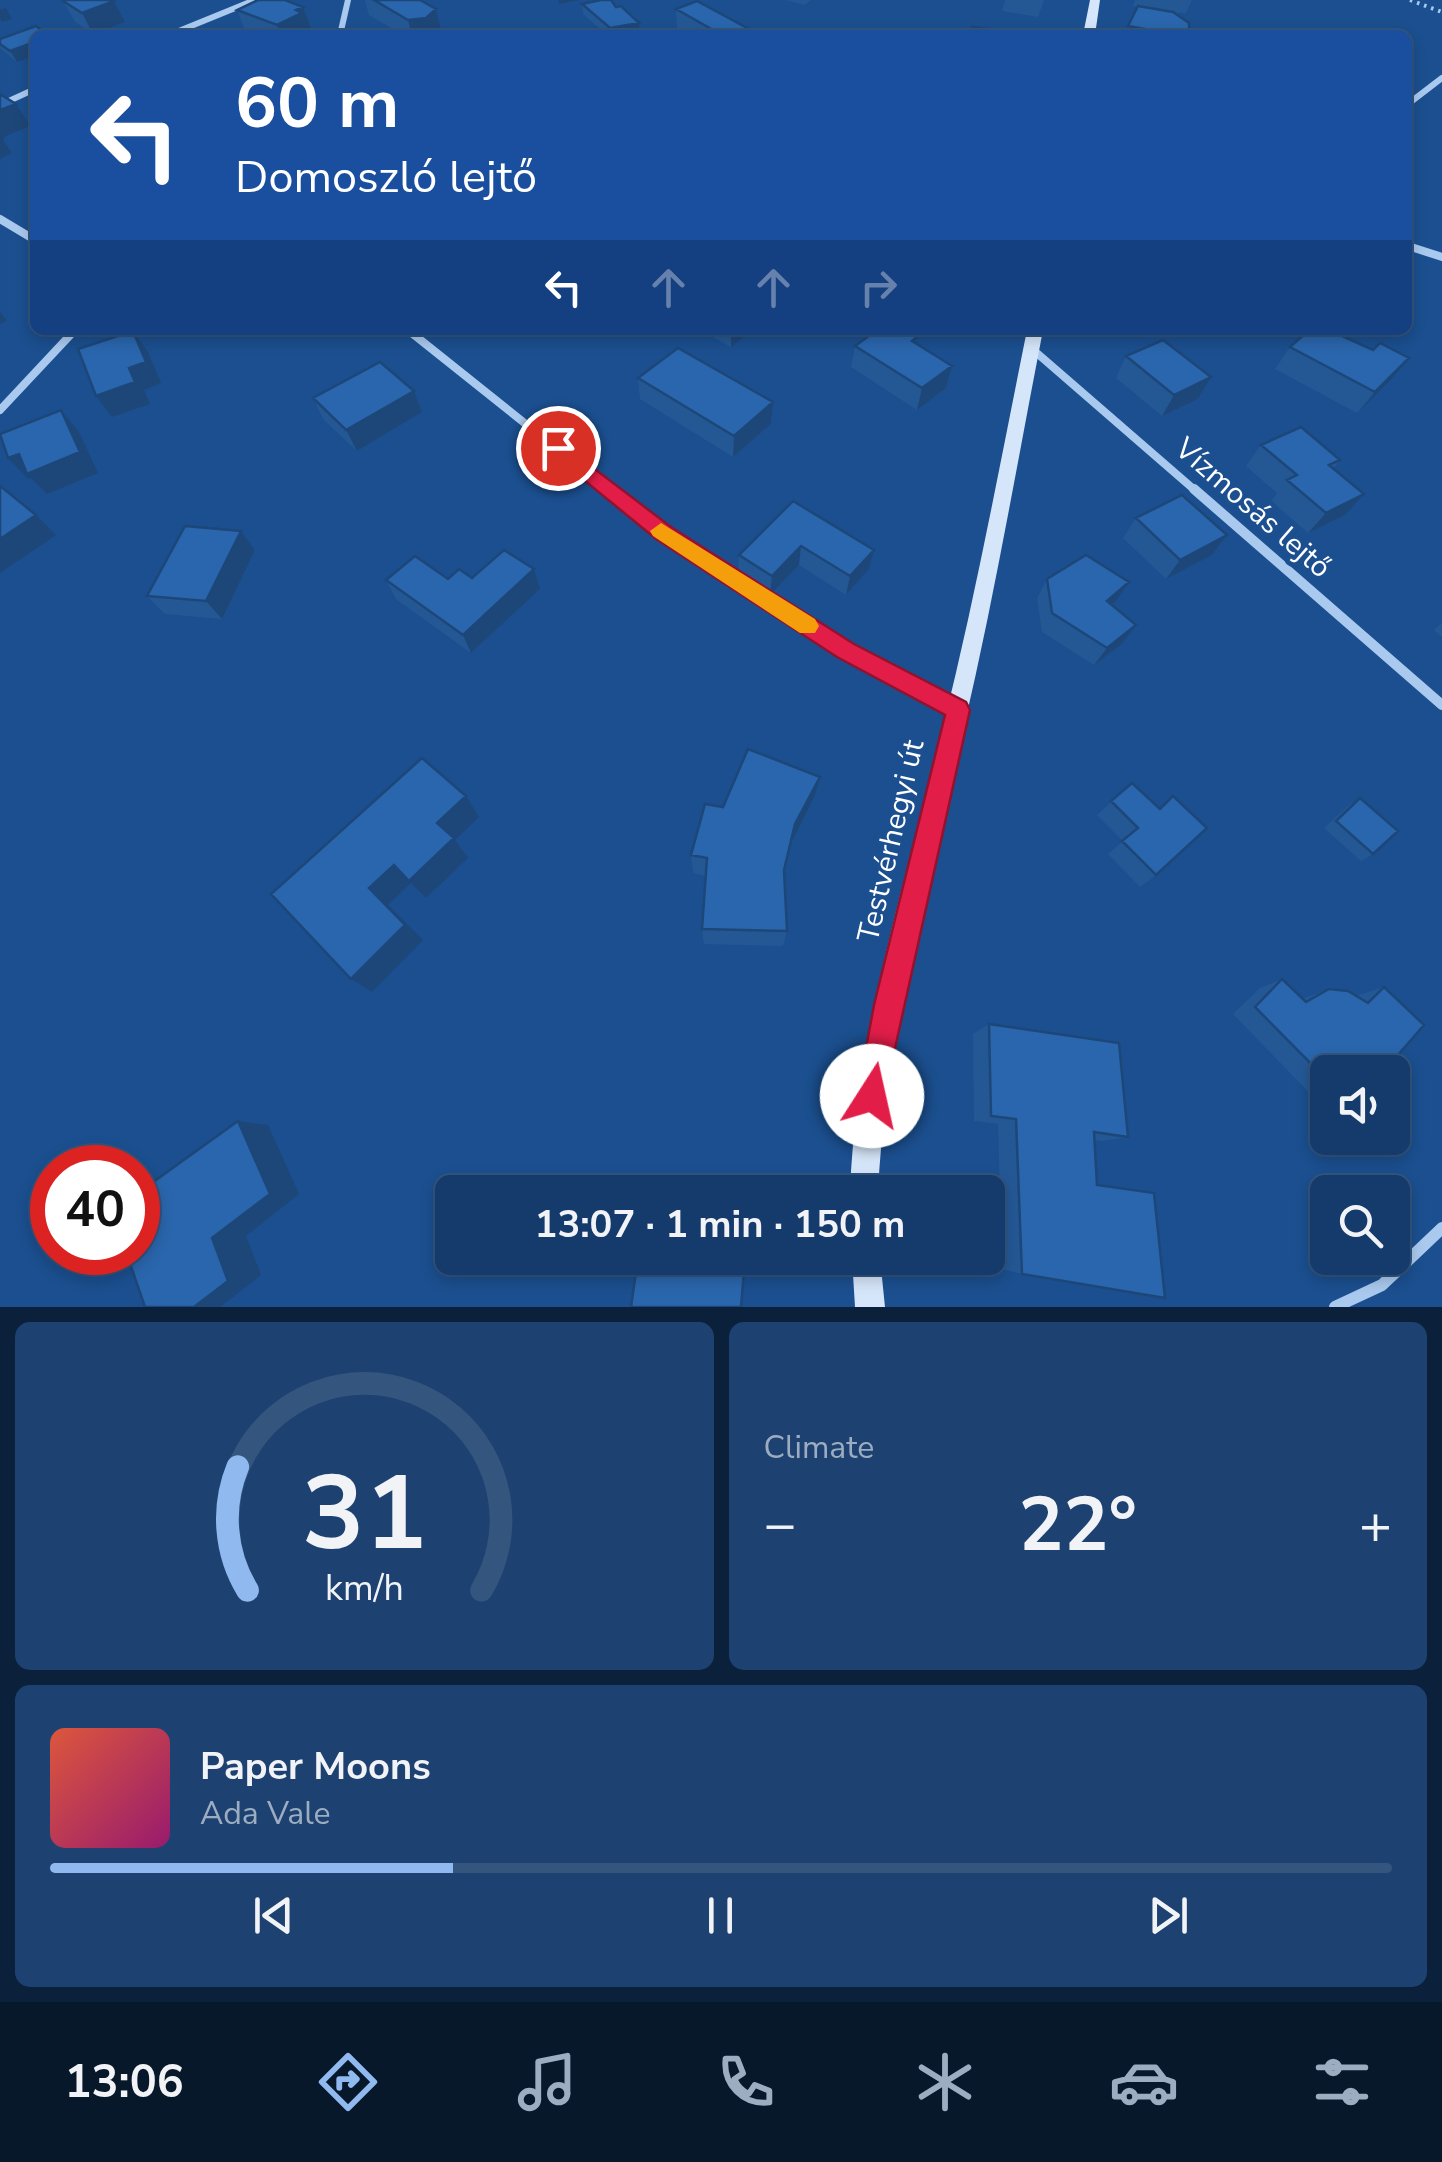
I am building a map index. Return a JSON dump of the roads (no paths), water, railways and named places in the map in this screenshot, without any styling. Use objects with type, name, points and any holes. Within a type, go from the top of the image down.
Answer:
[{"type":"street","points":[[181,30],[255,0]]},
{"type":"street","points":[[341,30],[348,0]]},
{"type":"street","points":[[1090,30],[1095,0]]},
{"type":"street","points":[[1412,101],[1442,78]]},
{"type":"street","points":[[0,105],[30,92]]},
{"type":"street","points":[[0,218],[30,237]]},
{"type":"street","points":[[1412,247],[1442,257]]},
{"type":"street","points":[[0,410],[70,335]]},
{"type":"street","points":[[414,335],[663,533],[846,650],[958,710]]},
{"type":"street","name":"Testvérhegyi út","points":[[865,1175],[866,1127],[888,1005],[958,710],[1033,339]]},
{"type":"street","name":"Vízmosás lejtő","points":[[1033,339],[1442,705]]},
{"type":"street","points":[[1335,1307],[1382,1285],[1442,1228]]},
{"type":"street","points":[[867,1275],[870,1307]]}]
